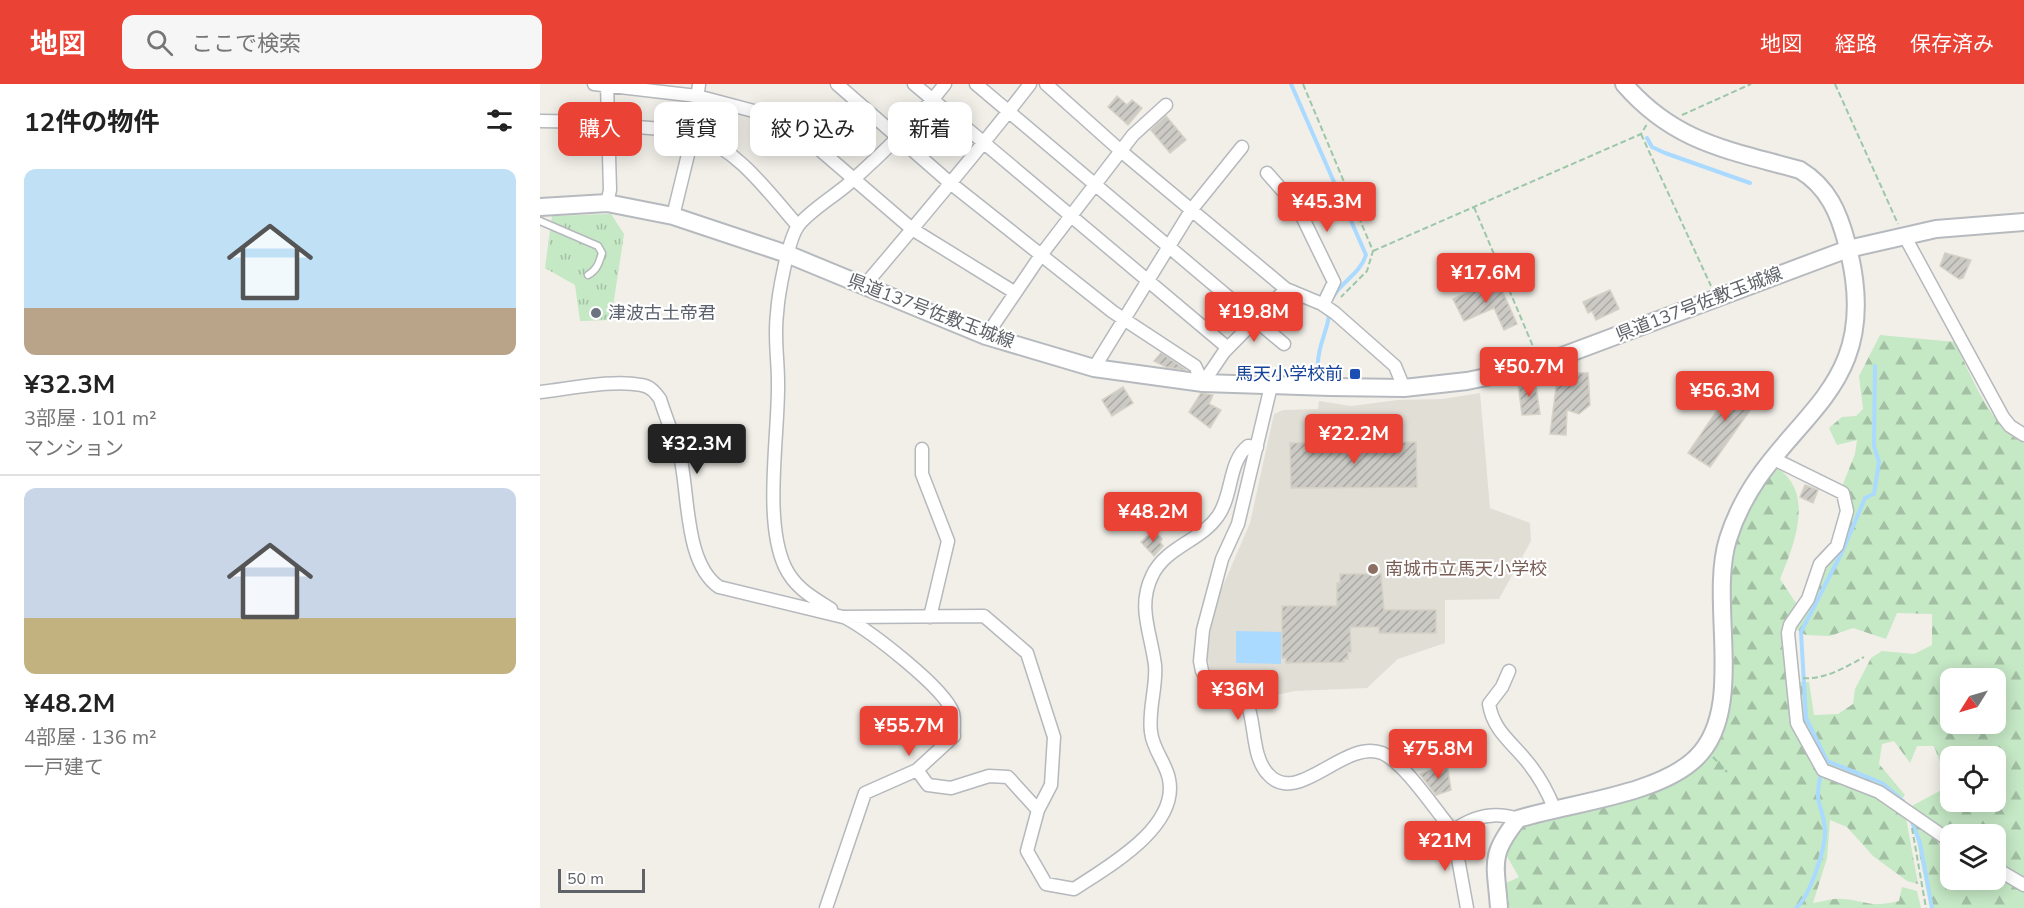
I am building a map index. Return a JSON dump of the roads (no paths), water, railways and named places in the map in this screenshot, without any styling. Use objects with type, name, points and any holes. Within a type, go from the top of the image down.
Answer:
[{"type":"main road","points":[[1499,908],[1495,860],[1503,837],[1518,819],[1662,780],[1684,768],[1704,749],[1719,717],[1722,694],[1720,609],[1724,554],[1750,492],[1832,388],[1844,366],[1857,322],[1856,285],[1840,218],[1816,180],[1800,170],[1690,136],[1665,123],[1624,84]]},
{"type":"main road","name":"県道137号佐敷玉城線","points":[[540,207],[607,203],[673,216],[787,254],[986,336],[1094,368],[1203,383],[1404,388],[1467,381],[1539,364],[1848,249],[1936,229],[2024,222]]},
{"type":"street","points":[[605,102],[603,84],[698,90],[784,119],[912,229],[1014,292]]},
{"type":"street","points":[[837,84],[888,129]]},
{"type":"street","points":[[914,84],[934,98],[1071,217],[1228,348]]},
{"type":"street","points":[[930,102],[945,84]]},
{"type":"street","points":[[975,84],[1094,187],[1284,344]]},
{"type":"street","points":[[864,286],[949,182],[985,142],[1030,84]]},
{"type":"street","points":[[1046,84],[1122,152],[1286,289],[1323,305],[1335,313],[1395,366],[1404,388]]},
{"type":"street","points":[[986,336],[1041,255],[1133,135],[1166,105]]},
{"type":"street","points":[[540,121],[558,121]]},
{"type":"street","points":[[826,908],[865,794],[917,770],[954,736],[953,713],[942,694],[866,629],[801,590],[785,566],[778,545],[775,491],[778,381],[775,341],[779,292],[787,265],[787,254],[798,226],[854,178],[888,144]]},
{"type":"street","points":[[1094,368],[1122,319],[1192,209],[1242,147]]},
{"type":"street","points":[[607,203],[610,190],[609,156]]},
{"type":"street","points":[[673,216],[688,156]]},
{"type":"street","points":[[733,156],[798,226]]},
{"type":"street","points":[[919,156],[1122,319],[1195,366],[1203,383],[1228,348],[1286,289]]},
{"type":"street","points":[[1267,173],[1298,208],[1334,282],[1323,305]]},
{"type":"street","points":[[1904,235],[2004,417],[2010,426],[2024,435]]},
{"type":"street","points":[[540,392],[621,384],[649,387],[660,399],[680,458],[687,517],[710,579],[727,590],[792,603],[843,617],[984,616],[1027,652],[1054,737],[1051,785],[1038,810],[1027,851],[1046,884],[1074,889],[1108,867],[1161,821],[1168,807],[1169,777],[1152,736],[1155,665],[1144,612],[1145,596],[1152,574],[1162,561],[1213,523],[1229,496],[1237,459],[1248,446],[1257,447]]},
{"type":"street","points":[[1272,386],[1238,524],[1222,559],[1203,630],[1200,661],[1202,671],[1218,690],[1246,700],[1252,714],[1262,763],[1268,776],[1283,784],[1297,784],[1343,759],[1378,752],[1389,757],[1453,831],[1467,908]]},
{"type":"street","points":[[922,449],[922,474],[948,541],[930,617]]},
{"type":"street","points":[[1774,459],[1843,494],[1847,511],[1837,546],[1820,564],[1808,599],[1790,625],[1788,633],[1797,723],[1822,770],[1872,789],[1940,834]]},
{"type":"street","points":[[1509,671],[1502,687],[1489,704],[1490,711],[1503,738],[1535,771],[1554,808]]},
{"type":"street","points":[[917,770],[928,785],[951,788],[989,776],[1008,777],[1038,810]]},
{"type":"street","points":[[1453,831],[1474,819],[1493,815],[1518,819]]},
{"type":"street","points":[[2006,874],[2024,885]]},
{"type":"lane","points":[[540,221],[598,246],[602,254],[599,263],[595,271],[588,275]]},
{"type":"water","points":[[1236,631],[1281,632],[1281,664],[1236,663]]},
{"type":"waterway","points":[[1291,84],[1366,255],[1360,267],[1333,297]]},
{"type":"waterway","points":[[1647,138],[1652,147],[1665,153],[1750,183]]},
{"type":"waterway","points":[[1318,363],[1329,315]]},
{"type":"waterway","points":[[1875,366],[1874,446],[1879,462],[1874,494],[1865,498],[1843,550],[1801,632],[1806,718],[1827,761],[1882,783],[1903,801]]},
{"type":"waterway","points":[[1796,908],[1812,883],[1823,848],[1825,829],[1818,800],[1820,778]]},
{"type":"waterway","points":[[1912,822],[1920,843],[1932,908]]},
{"type":"place","name":"津波古土帝君","points":[[596,313]]},
{"type":"place","name":"馬天小学校前","points":[[1355,374]]},
{"type":"place","name":"南城市立馬天小学校","points":[[1373,569]]}]
